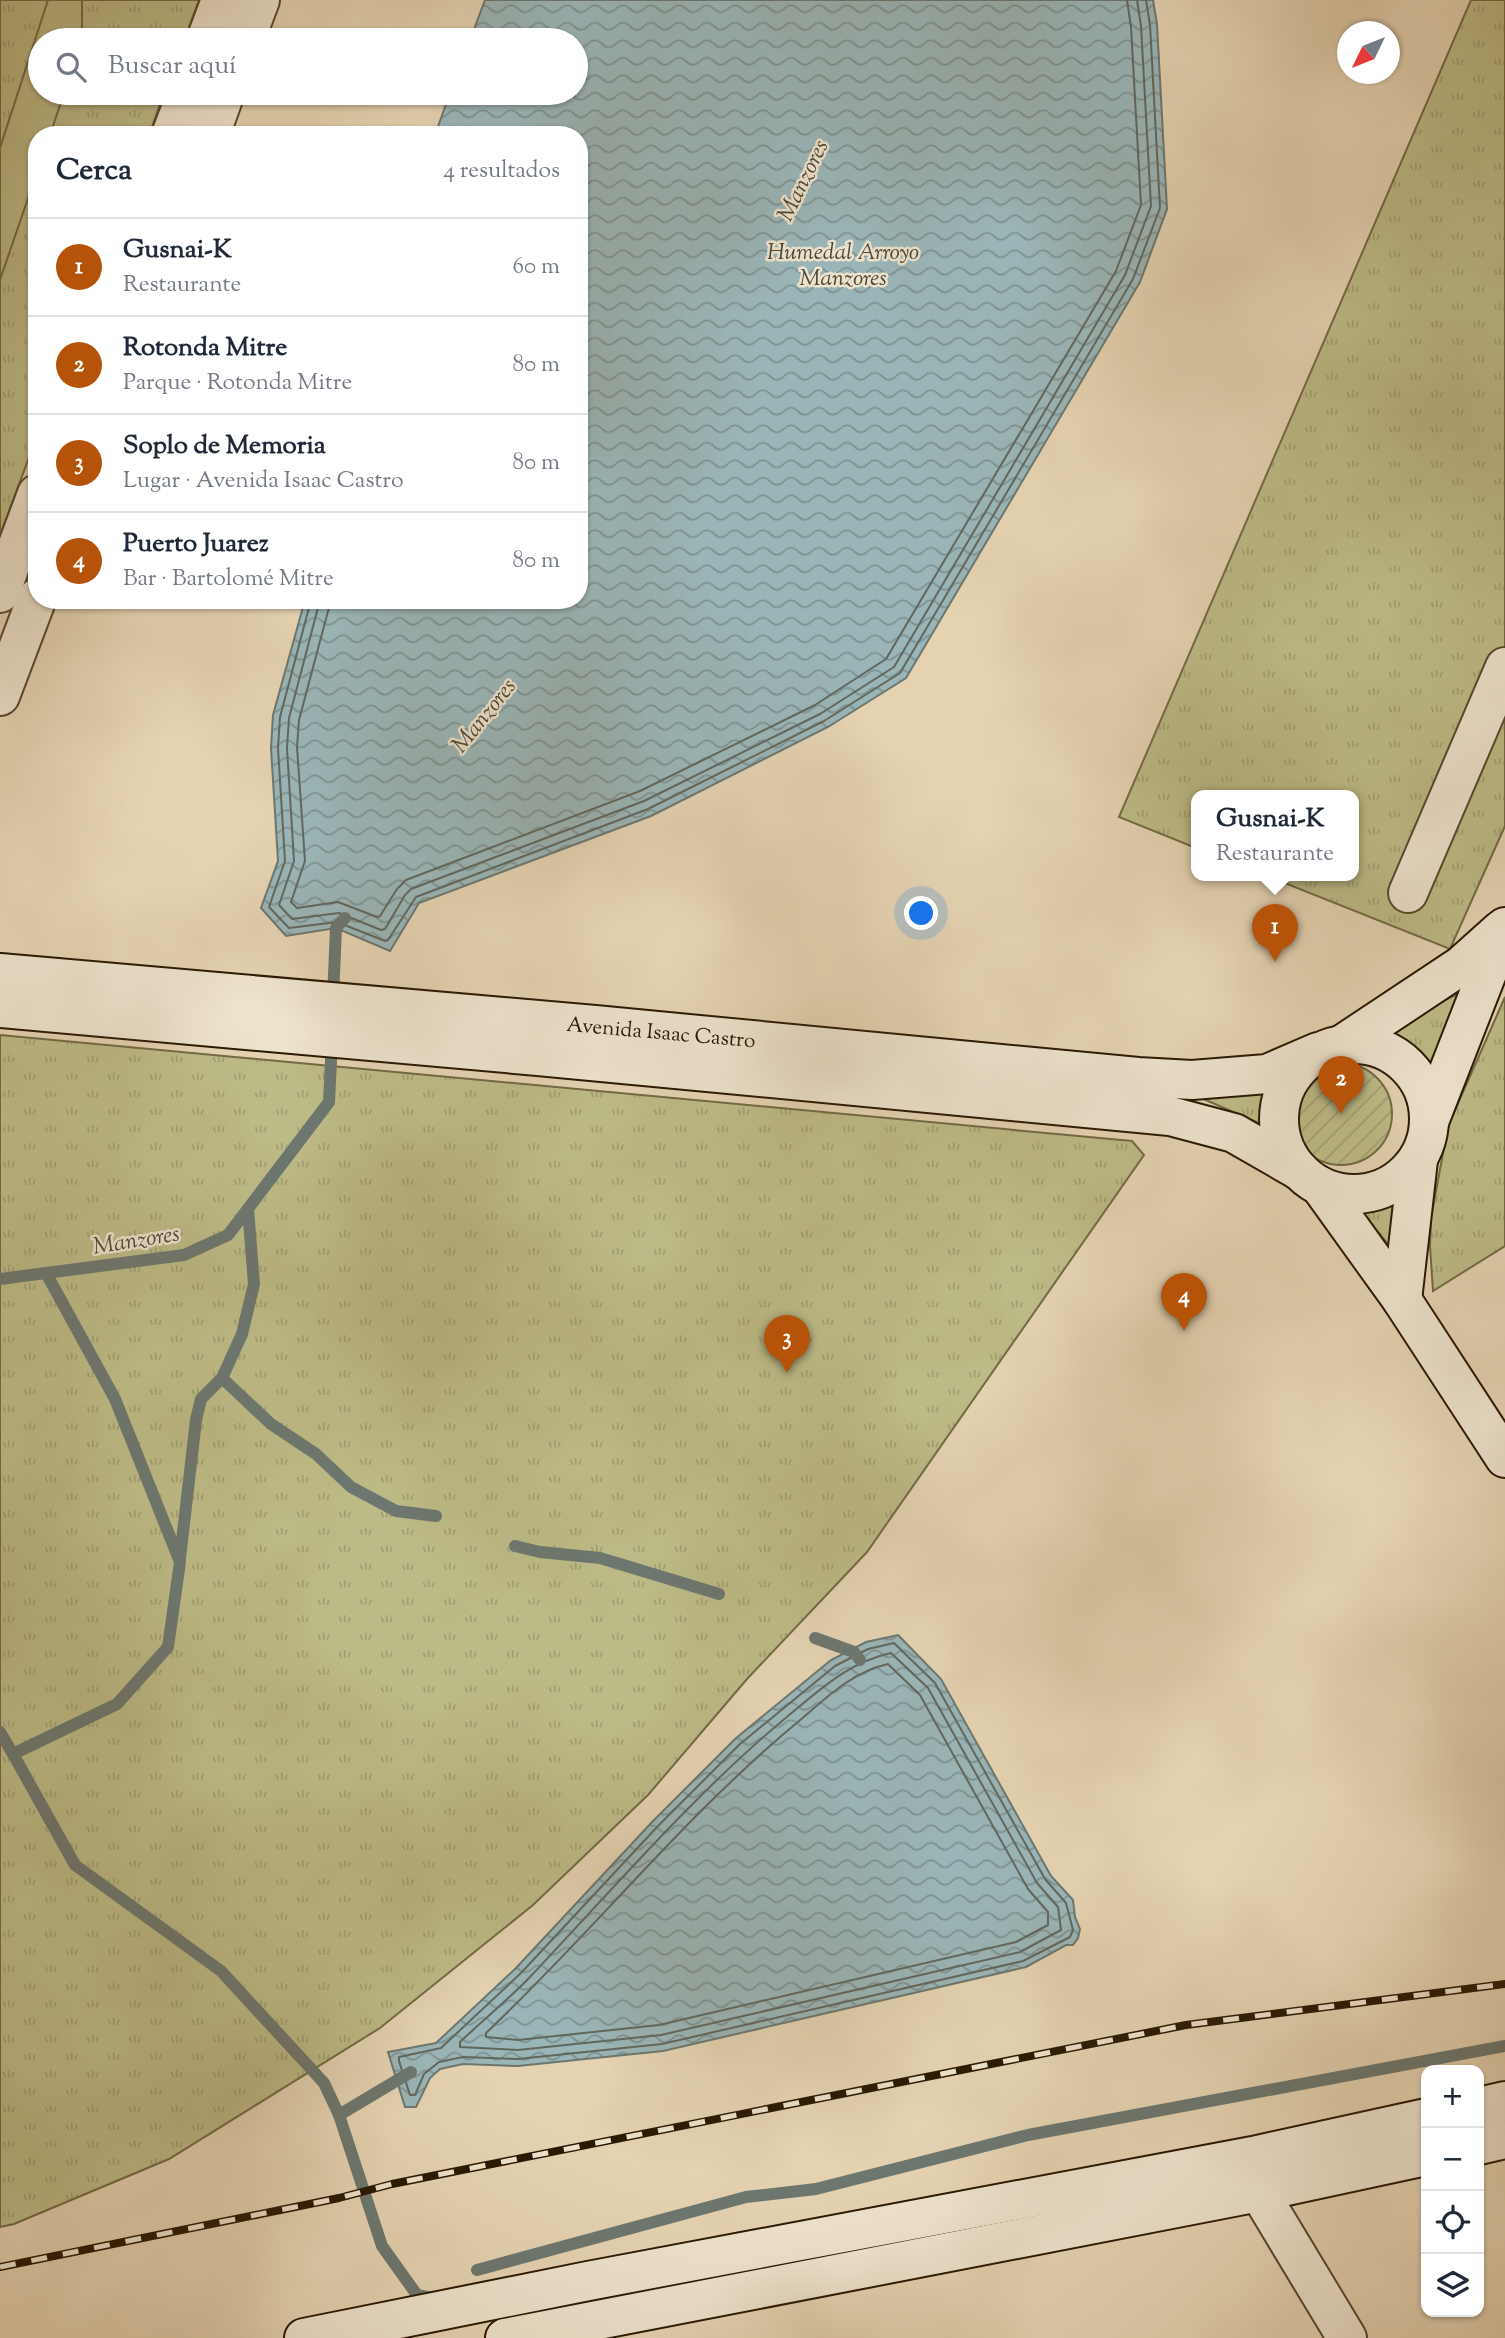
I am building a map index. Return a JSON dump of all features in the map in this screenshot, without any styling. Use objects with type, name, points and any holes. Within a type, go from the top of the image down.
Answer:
[{"type":"main road","points":[[211,28],[222,0]]},
{"type":"main road","points":[[250,28],[260,0]]},
{"type":"main road","points":[[174,126],[182,105]]},
{"type":"main road","points":[[213,126],[221,105]]},
{"type":"main road","points":[[0,593],[28,518]]},
{"type":"main road","points":[[0,696],[33,609]]},
{"type":"main road","points":[[1408,893],[1505,667]]},
{"type":"main road","points":[[1505,927],[1462,965],[1297,1068],[1284,1090],[1279,1110],[1280,1131],[1286,1151],[1310,1178],[1402,1300],[1505,1458]]},
{"type":"main road","points":[[1310,1178],[1343,1194],[1365,1194],[1386,1188],[1404,1176],[1418,1160],[1427,1140],[1430,1119],[1505,927]]},
{"type":"main road","name":"Avenida Isaac Castro","points":[[0,973],[254,1014]]},
{"type":"main road","name":"Avenida Isaac Castro","points":[[0,1008],[254,1014],[542,1039],[1192,1080],[1267,1074],[1330,1048]]},
{"type":"main road","name":"Avenida Isaac Castro","points":[[542,1039],[1170,1116],[1234,1133],[1310,1178]]},
{"type":"main road","points":[[1330,1048],[1368,1044],[1393,1054],[1413,1070],[1426,1093],[1430,1119]]},
{"type":"main road","points":[[1402,1300],[1418,1160]]},
{"type":"main road","points":[[1484,2106],[1505,2101]]},
{"type":"main road","points":[[505,2338],[602,2329],[1256,2174],[1421,2121]]},
{"type":"main road","points":[[1484,2144],[1505,2140]]},
{"type":"main road","points":[[304,2338],[588,2281],[1256,2174],[1421,2157]]},
{"type":"main road","points":[[1256,2174],[1347,2338]]},
{"type":"main road","points":[[588,2281],[602,2329]]},
{"type":"green space","points":[[0,0],[199,0],[188,28],[28,28],[28,105],[160,105],[152,126],[28,126],[28,460],[0,535]]},
{"type":"green space","points":[[48,0],[82,0],[82,28],[39,28]]},
{"type":"green space","points":[[1471,0],[1505,0],[1505,826],[1450,949],[1280,881],[1359,881],[1359,790],[1191,790],[1191,846],[1119,817]]},
{"type":"green space","points":[[28,62],[28,105],[60,105],[53,126],[28,126],[28,198],[0,280],[0,148]]},
{"type":"green space","points":[[1469,989],[1428,1076],[1413,1045],[1380,1029]]},
{"type":"green space","points":[[1505,997],[1505,1246],[1433,1291],[1431,1218],[1448,1126]]},
{"type":"green space","points":[[0,1035],[1132,1141],[1144,1155],[867,1552],[747,1679],[648,1795],[533,1905],[380,2028],[169,2159],[14,2224],[0,2227]]},
{"type":"green space","points":[[1341,1063],[1361,1067],[1377,1078],[1388,1094],[1392,1114],[1388,1134],[1377,1150],[1361,1161],[1341,1165],[1321,1161],[1305,1150],[1294,1134],[1290,1114],[1294,1094],[1305,1078],[1321,1067]]},
{"type":"green space","points":[[1266,1090],[1261,1124],[1201,1098]]},
{"type":"green space","points":[[1394,1199],[1395,1253],[1361,1211]]},
{"type":"water","name":"Humedal Arroyo Manzores","points":[[485,0],[1153,0],[1157,24],[1167,209],[1140,282],[906,678],[828,727],[651,816],[419,903],[390,951],[336,928],[286,936],[261,908],[278,861],[271,748],[273,715],[302,609],[588,609],[588,126],[438,126],[446,105],[588,105],[588,28],[474,28]]},
{"type":"water","points":[[898,1635],[941,1679],[1051,1876],[1073,1900],[1080,1929],[1073,1945],[1066,1945],[1026,1967],[663,2051],[518,2066],[463,2064],[440,2069],[430,2078],[416,2107],[405,2107],[388,2052],[436,2043],[516,1968],[653,1821],[735,1739],[831,1660],[866,1642]]},
{"type":"waterway","name":"Manzores","points":[[333,998],[336,928],[345,918]]},
{"type":"waterway","name":"Manzores","points":[[0,1279],[184,1255],[228,1235],[329,1102],[332,1040]]},
{"type":"waterway","points":[[248,1209],[254,1284],[242,1334],[222,1378],[271,1424],[316,1454],[351,1487],[396,1511],[436,1516]]},
{"type":"waterway","points":[[46,1273],[115,1399],[180,1562],[168,1647],[117,1704],[13,1754],[75,1865],[221,1971],[324,2083],[339,2115],[382,2246],[417,2295],[432,2298]]},
{"type":"waterway","points":[[180,1558],[196,1420],[201,1399],[222,1378]]},
{"type":"waterway","points":[[515,1546],[540,1552],[600,1558],[719,1594]]},
{"type":"waterway","points":[[815,1638],[854,1652],[860,1660]]},
{"type":"waterway","points":[[0,1732],[13,1754]]},
{"type":"waterway","points":[[477,2270],[746,2197],[816,2189],[1028,2135],[1505,2046]]},
{"type":"waterway","points":[[339,2115],[411,2072]]},
{"type":"railway","points":[[0,2267],[339,2198],[392,2184],[1186,2025],[1505,1984]]},
{"type":"place","name":"Gusnai-K","points":[[1275,962]]},
{"type":"place","name":"Rotonda Mitre","points":[[1341,1114]]},
{"type":"place","name":"Puerto Juarez","points":[[1184,1331]]},
{"type":"place","name":"Soplo de Memoria","points":[[787,1373]]}]
